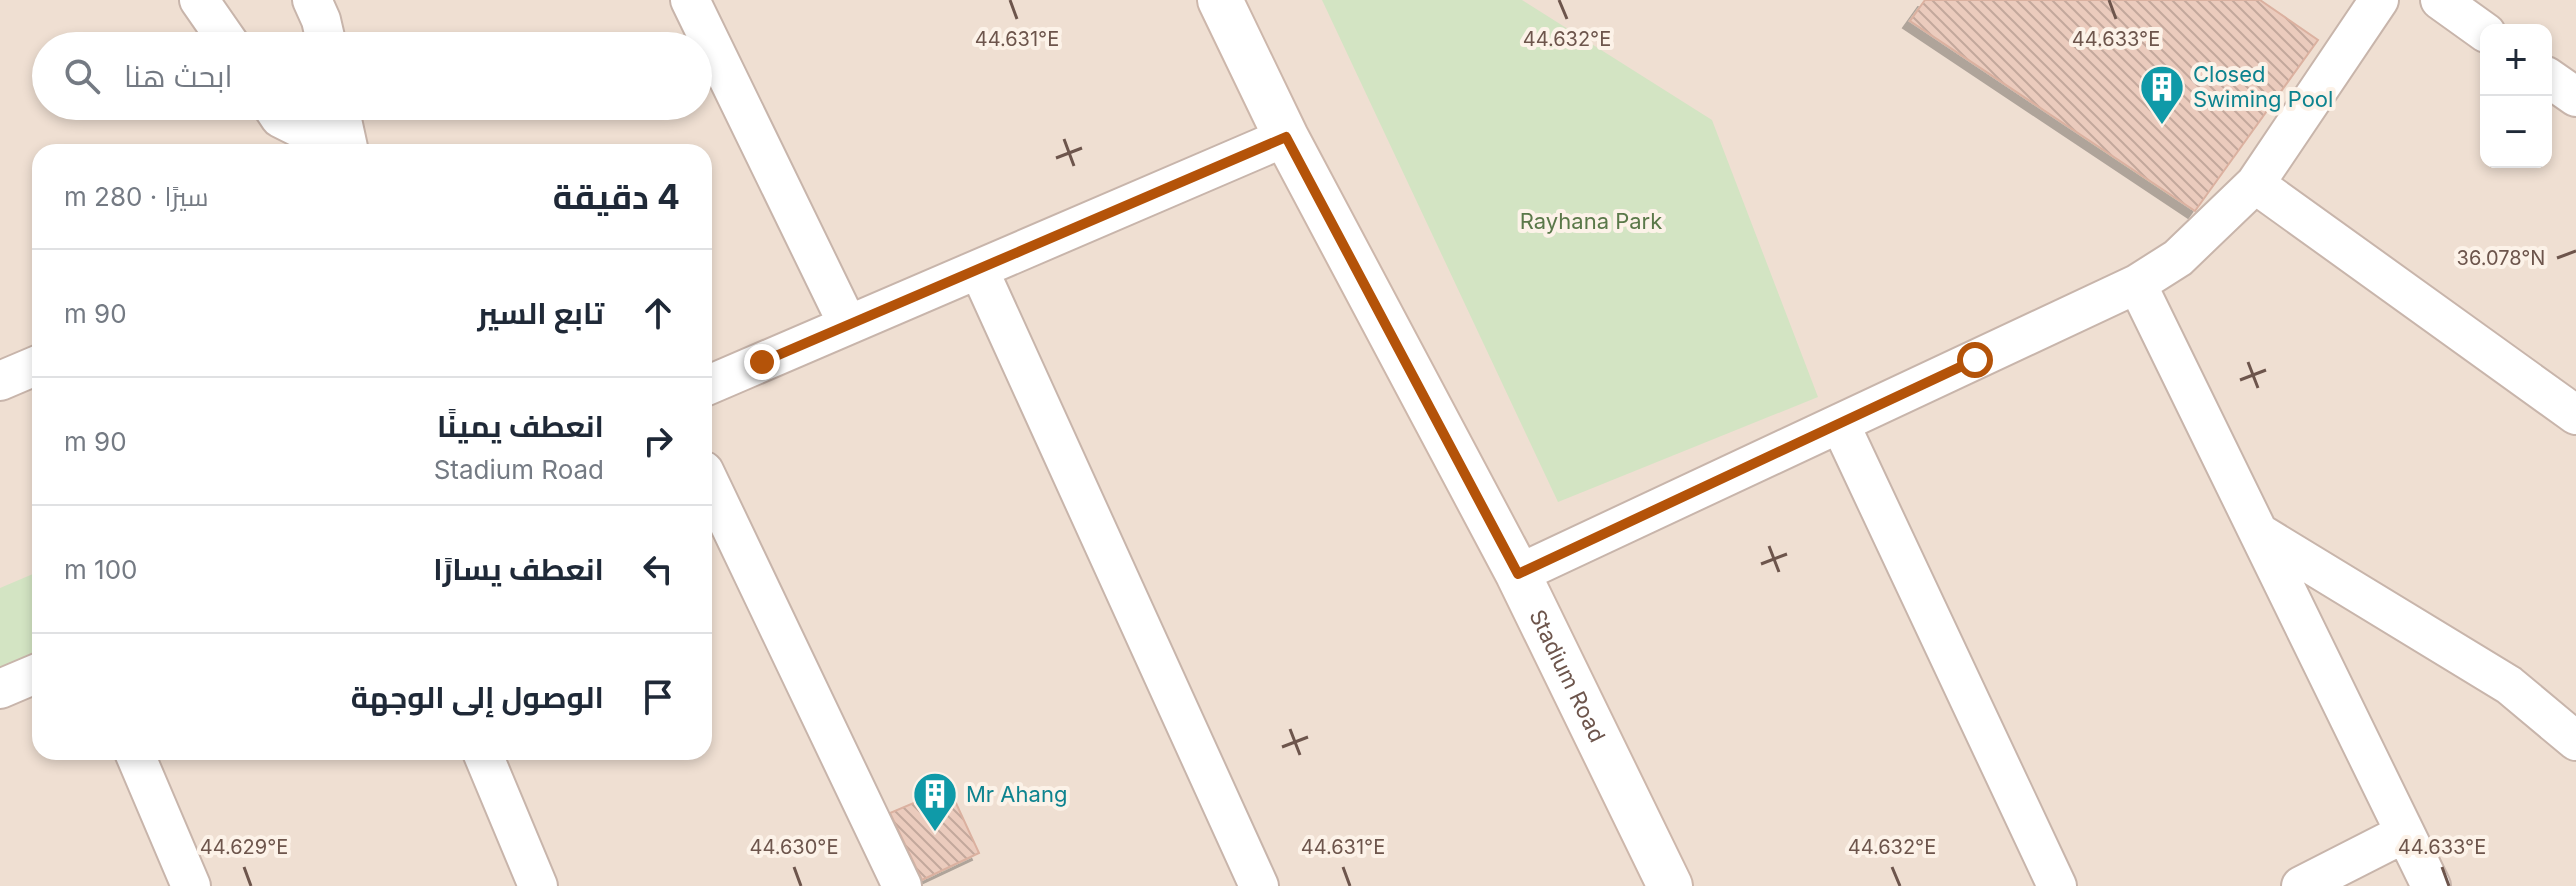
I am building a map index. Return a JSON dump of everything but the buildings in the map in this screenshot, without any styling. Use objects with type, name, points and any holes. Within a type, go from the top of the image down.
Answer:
[{"type":"main road","name":"Stadium Road","points":[[1220,0],[1286,137],[1518,574],[1670,886]]},
{"type":"street","points":[[199,0],[221,32]]},
{"type":"street","points":[[312,0],[324,32]]},
{"type":"street","points":[[690,0],[706,32]]},
{"type":"street","points":[[1518,574],[2137,284],[2178,258],[2255,184],[2379,0]]},
{"type":"street","points":[[2440,0],[2480,29]]},
{"type":"street","points":[[712,45],[848,325]]},
{"type":"street","points":[[2552,80],[2576,97]]},
{"type":"street","points":[[284,120],[332,144]]},
{"type":"street","points":[[342,120],[346,144]]},
{"type":"street","points":[[712,384],[1286,137]]},
{"type":"street","points":[[2255,184],[2576,415]]},
{"type":"street","points":[[979,270],[1259,886]]},
{"type":"street","points":[[2137,284],[2431,886]]},
{"type":"street","points":[[0,381],[32,367]]},
{"type":"street","points":[[1840,424],[2057,886]]},
{"type":"street","points":[[712,488],[902,886]]},
{"type":"street","points":[[2261,534],[2509,685],[2576,741]]},
{"type":"street","points":[[0,689],[32,675]]},
{"type":"street","points":[[137,760],[191,886]]},
{"type":"street","points":[[485,760],[538,886]]},
{"type":"street","points":[[2301,886],[2405,833]]},
{"type":"shaded area","points":[[0,0],[2576,0],[2576,886],[0,886]]},
{"type":"green space","name":"Rayhana Park","points":[[1322,0],[1522,0],[1712,120],[1818,397],[1558,502]]},
{"type":"green space","points":[[32,574],[32,669],[0,674],[0,588]]},
{"type":"place","name":"Closed Swiming Pool","points":[[2162,126]]},
{"type":"place","name":"Mr Ahang","points":[[935,833]]},
{"type":"route","points":[[762,362],[1286,137],[1518,574],[1975,360]]}]
